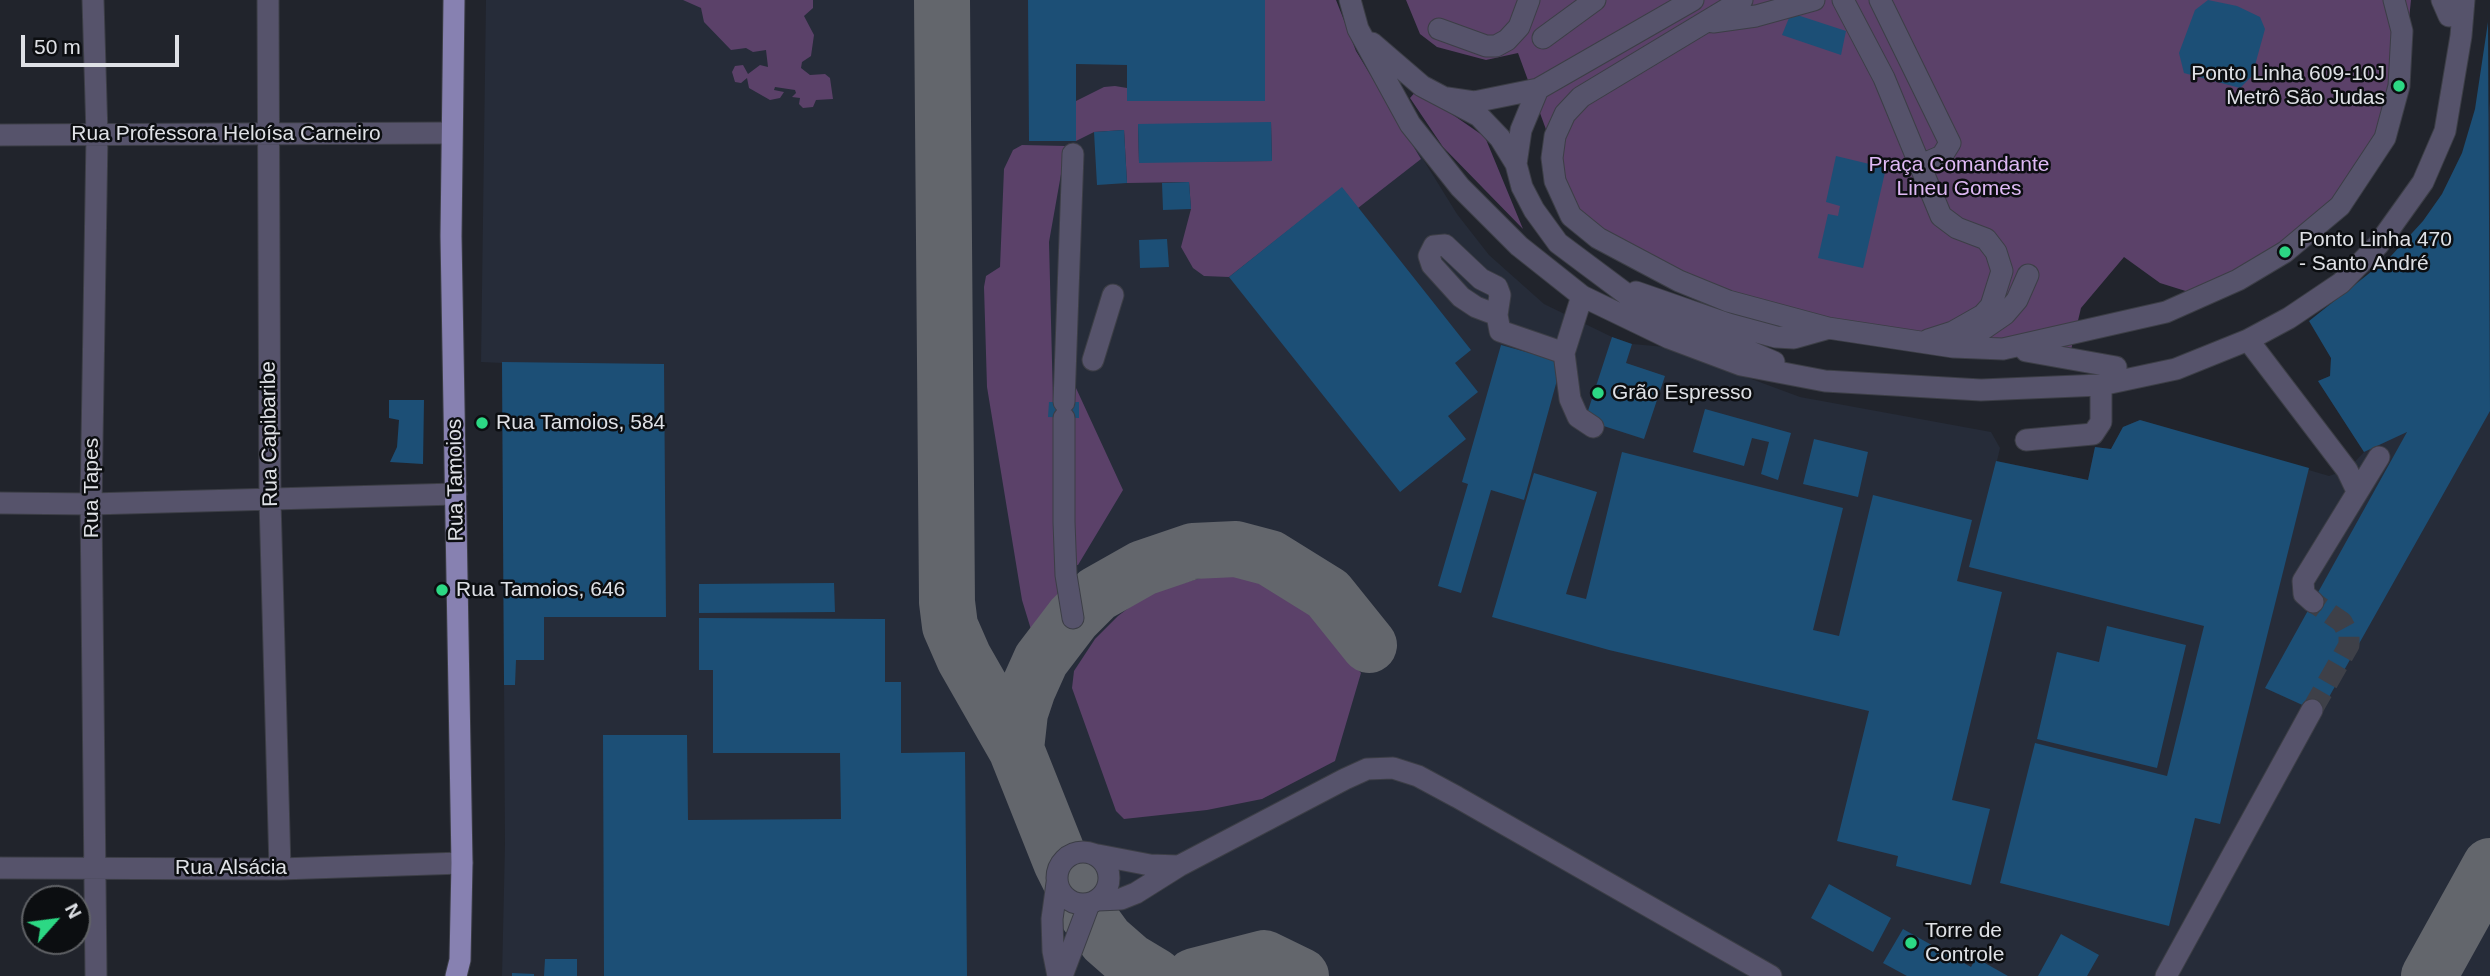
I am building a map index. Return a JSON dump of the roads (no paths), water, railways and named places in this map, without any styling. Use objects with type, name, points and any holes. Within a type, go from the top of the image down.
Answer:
[{"type":"main road","name":"Rua Tamoios","points":[[454,0],[451,133],[462,863],[460,971]]},
{"type":"street","name":"Rua Tapes","points":[[93,0],[97,135],[91,504],[96,976]]},
{"type":"street","name":"Rua Capibaribe","points":[[268,0],[270,500],[279,869]]},
{"type":"street","points":[[1350,0],[1358,29],[1410,124],[1460,187],[1519,246],[1581,296],[1669,338],[1741,365],[1825,381],[1981,390],[2101,384],[2176,369],[2248,340],[2289,318],[2341,283],[2378,245],[2423,182],[2445,131],[2464,0]]},
{"type":"street","points":[[1439,29],[1486,46],[1496,46],[1507,40],[1519,27],[1529,0]]},
{"type":"street","points":[[1543,38],[1595,0]]},
{"type":"street","points":[[1447,98],[1474,102],[1538,89],[1693,0]]},
{"type":"street","points":[[1742,0],[1581,97],[1565,114],[1555,136],[1552,158],[1562,200],[1571,216],[1585,230],[1679,281],[1727,301],[1828,328],[1918,343],[2064,356],[2116,367]]},
{"type":"street","points":[[1756,16],[1783,0]]},
{"type":"street","points":[[1703,24],[1756,16],[1814,0]]},
{"type":"street","points":[[1843,0],[1884,78],[1941,216],[1957,228],[1986,239],[1996,252],[2002,271],[1990,306],[1975,321],[1945,335],[1918,343]]},
{"type":"street","points":[[1880,0],[1950,143],[1942,156],[1921,165]]},
{"type":"street","points":[[2003,349],[2166,312],[2238,280],[2285,252],[2340,206],[2385,138],[2399,86],[2402,31],[2394,0]]},
{"type":"street","points":[[1358,29],[1388,60],[1422,86],[1479,116],[1491,128],[1516,164],[1522,187],[1534,210],[1558,243],[1620,290],[1662,316],[1825,381]]},
{"type":"street","points":[[1516,164],[1521,130],[1538,89]]},
{"type":"street","name":"Rua Professora Heloísa Carneiro","points":[[0,135],[451,133]]},
{"type":"street","points":[[1073,154],[1064,410],[1066,575],[1073,618]]},
{"type":"street","points":[[1953,347],[2005,314],[2017,300],[2028,275]]},
{"type":"street","points":[[1620,290],[1646,294],[1718,321],[1776,337],[1794,338],[1828,328]]},
{"type":"street","points":[[1093,360],[1113,295]]},
{"type":"street","points":[[1581,296],[1564,353],[1570,399],[1578,417],[1593,427]]},
{"type":"street","points":[[1497,315],[1500,331],[1564,353]]},
{"type":"street","points":[[1066,323],[1104,324]]},
{"type":"street","points":[[2248,340],[2347,470],[2357,491]]},
{"type":"street","points":[[2026,440],[2093,434],[2101,422],[2101,384]]},
{"type":"street","points":[[2313,602],[2304,594],[2303,581],[2379,457]]},
{"type":"street","points":[[0,503],[91,504],[456,494]]},
{"type":"street","points":[[2166,976],[2312,710]]},
{"type":"street","points":[[1057,883],[1062,894],[1070,901],[1121,899],[1345,779],[1367,769],[1393,768],[1418,776],[1457,797],[1771,976]]},
{"type":"street","points":[[1060,976],[1053,951],[1052,919],[1057,872],[1068,855],[1078,851],[1150,865],[1179,866]]},
{"type":"street","points":[[1060,976],[1093,902],[1110,883],[1105,862],[1098,855]]},
{"type":"street","name":"Rua Alsácia","points":[[0,868],[279,869],[462,863]]},
{"type":"tunnel","points":[[2312,710],[2349,645],[2349,635],[2342,622],[2313,602]]},
{"type":"place","name":"Ponto Linha 609-10J Metrô São Judas","points":[[2399,86]]},
{"type":"place","name":"Ponto Linha 470 - Santo André","points":[[2285,252]]},
{"type":"place","name":"Grão Espresso","points":[[1598,393]]},
{"type":"place","name":"Rua Tamoios, 584","points":[[482,423]]},
{"type":"place","name":"Rua Tamoios, 646","points":[[442,590]]},
{"type":"place","name":"Torre de Controle","points":[[1911,943]]},
{"type":"park label","name":"Praça Comandante Lineu Gomes","points":[[1959,177]]}]
